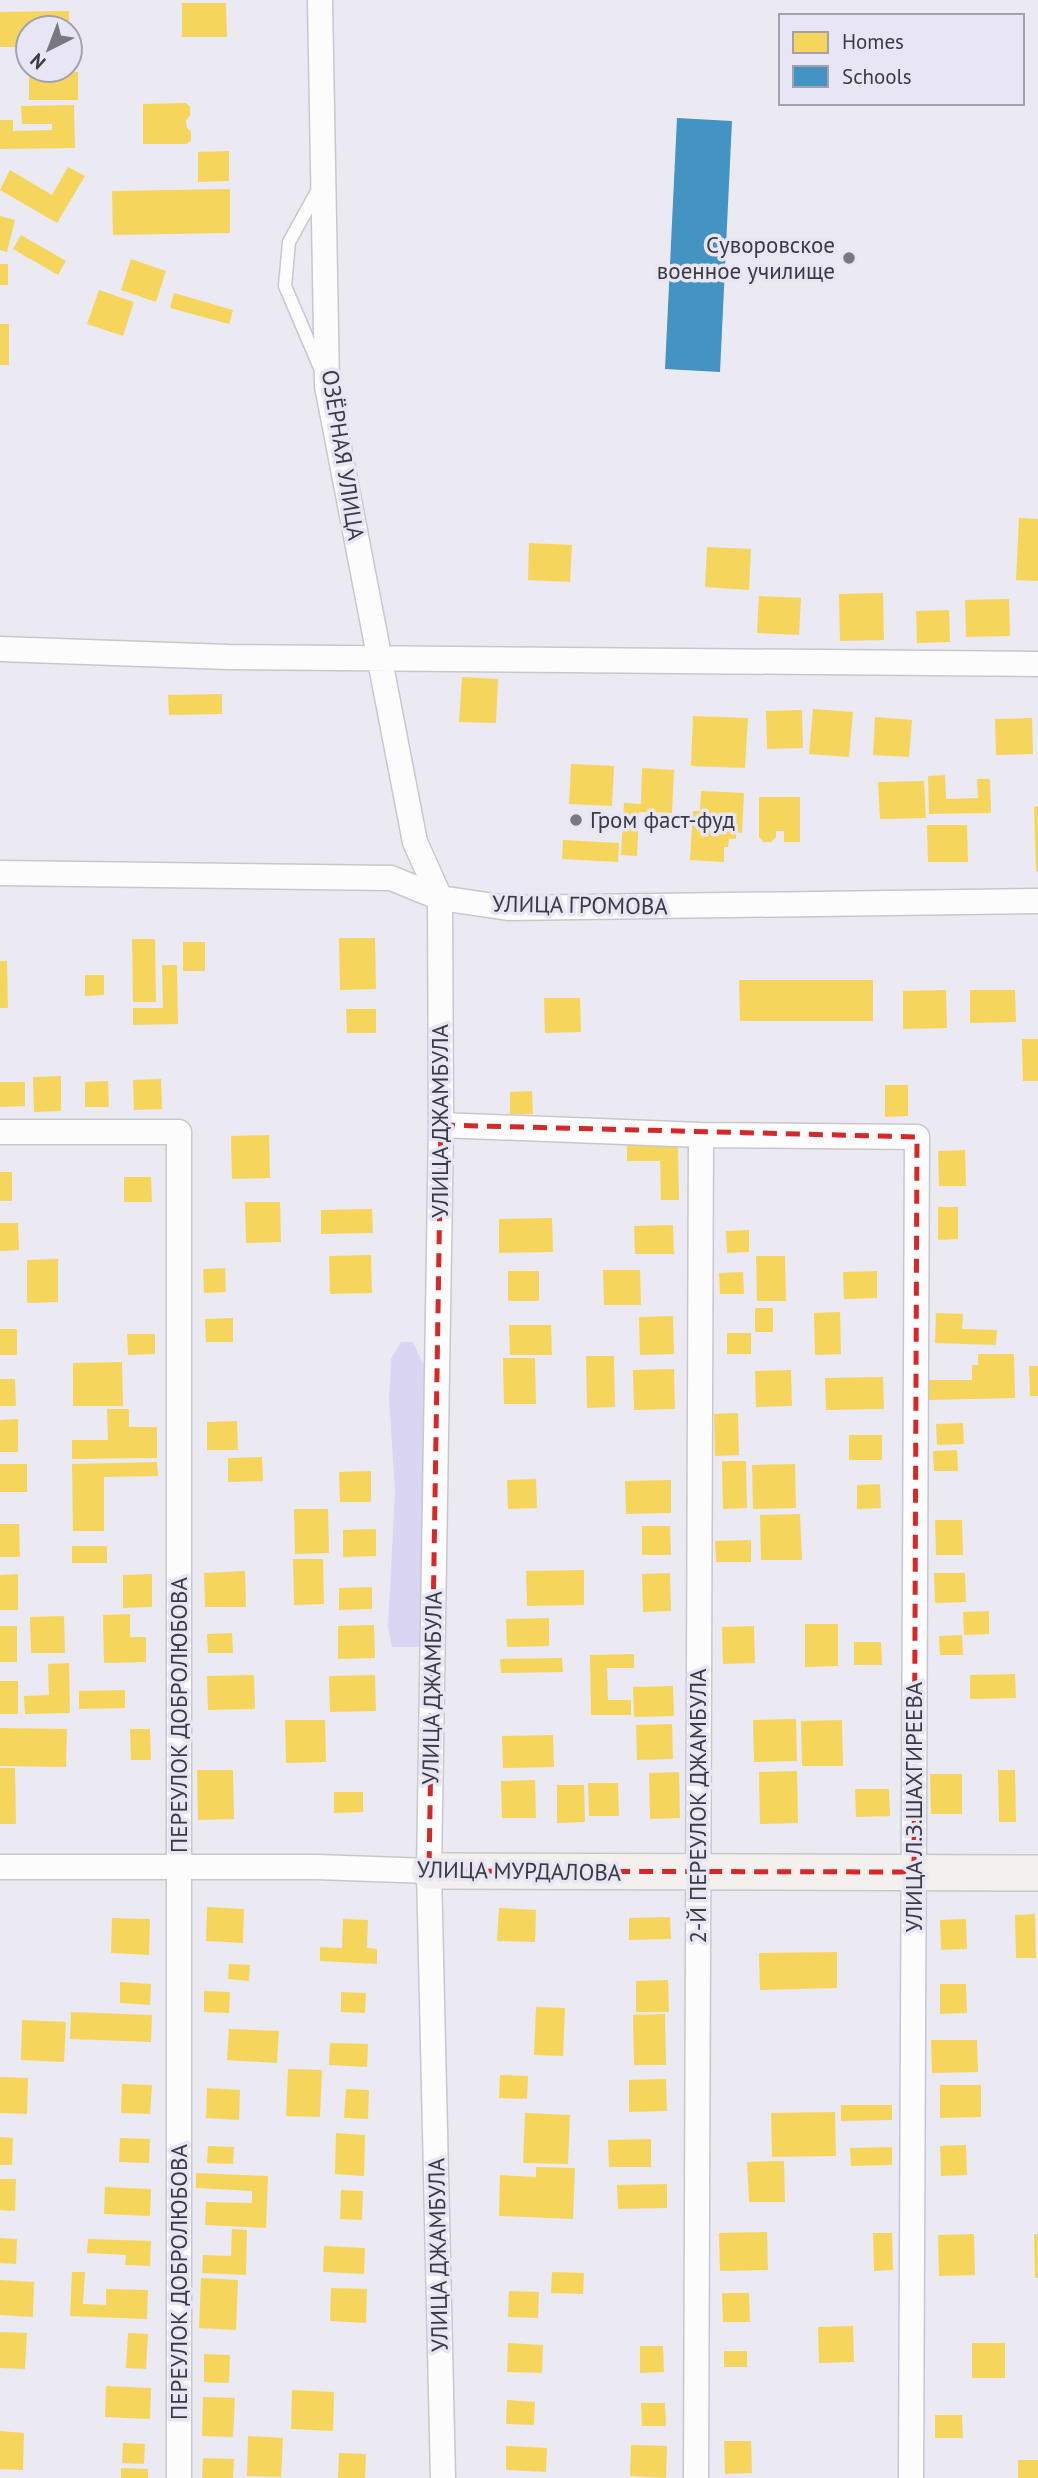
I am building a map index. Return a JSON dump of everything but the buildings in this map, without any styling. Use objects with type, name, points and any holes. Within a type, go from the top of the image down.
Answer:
[{"type":"street","name":"ОЗЁРНАЯ УЛИЦА","points":[[320,0],[327,386],[415,842],[440,898]]},
{"type":"street","points":[[0,649],[228,657],[1038,664]]},
{"type":"street","name":"УЛИЦА ГРОМОВА","points":[[0,873],[391,878],[440,898],[508,908],[1038,901]]},
{"type":"street","name":"УЛИЦА ДЖАМБУЛА","points":[[440,898],[441,1125],[429,1871],[443,2478]]},
{"type":"street","points":[[441,1125],[701,1135]]},
{"type":"street","name":"ПЕРЕУЛОК ДОБРОЛЮБОВА","points":[[0,1132],[179,1132],[179,2478]]},
{"type":"street","name":"УЛИЦА Л.З.ШАХГИРЕЕВА","points":[[701,1135],[917,1136],[911,2478]]},
{"type":"street","name":"2-Й ПЕРЕУЛОК ДЖАМБУЛА","points":[[696,2478],[701,1135]]},
{"type":"street","name":"УЛИЦА МУРДАЛОВА","points":[[0,1867],[1038,1873]]},
{"type":"lane","points":[[324,179],[289,243],[285,286],[327,386]]},
{"type":"highlighted area","points":[[441,1125],[917,1137],[914,1872],[429,1871]]},
{"type":"shaded area","points":[[401,1342],[413,1342],[428,1369],[423,1647],[392,1647],[388,1627],[395,1491],[389,1399],[391,1359]]},
{"type":"place","name":"Суворовское военное училище","points":[[849,258]]},
{"type":"place","name":"Гром фаст-фуд","points":[[576,820]]}]
